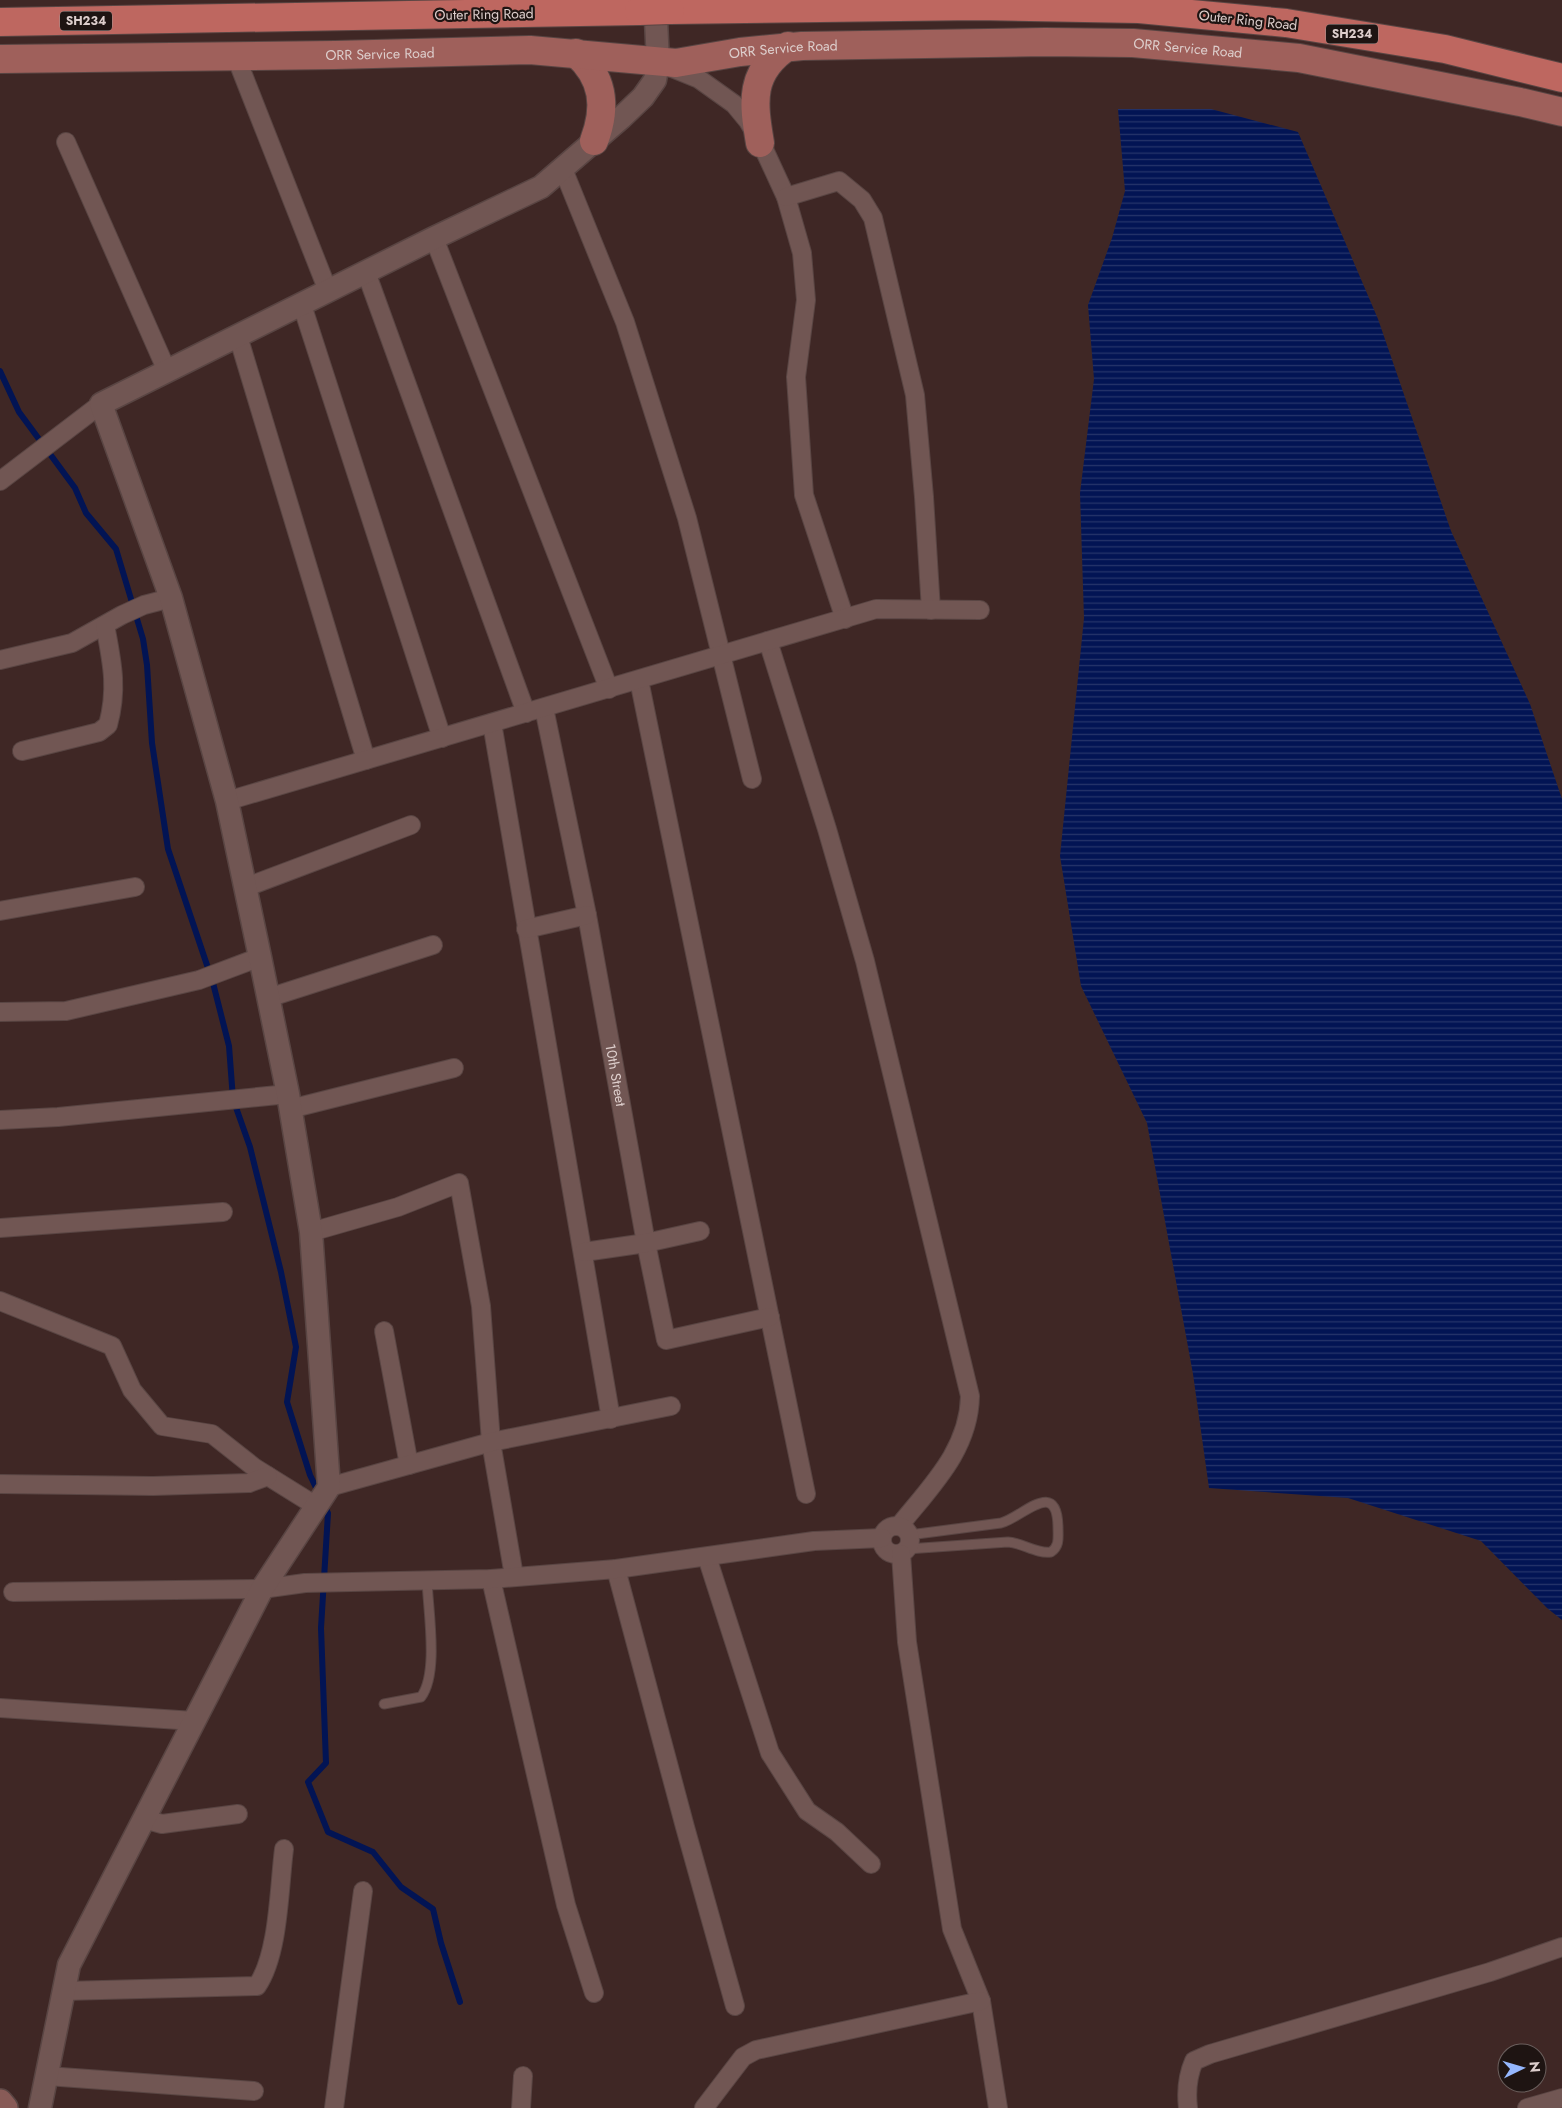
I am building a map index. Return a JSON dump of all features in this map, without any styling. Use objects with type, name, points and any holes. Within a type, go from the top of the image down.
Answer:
[{"type":"highway","name":"Outer Ring Road","points":[[0,22],[655,7],[977,6],[1139,9],[1295,24],[1445,50],[1562,78]]},
{"type":"main road","name":"ORR Service Road","points":[[0,58],[236,57],[530,50],[676,63],[788,46],[1045,42],[1133,43],[1299,58],[1562,112]]},
{"type":"main road","points":[[760,143],[755,107],[758,81],[770,60],[788,46]]},
{"type":"main road","points":[[576,53],[588,64],[598,84],[601,106],[600,124],[594,141]]},
{"type":"main road","points":[[0,2102],[5,2108]]},
{"type":"street","points":[[0,481],[101,404],[434,238],[541,187],[594,141],[650,88],[655,80],[658,62],[655,7]]},
{"type":"street","points":[[236,57],[328,291]]},
{"type":"street","points":[[658,62],[698,79],[720,92],[748,121],[786,197],[802,252],[806,300],[796,377],[804,495],[845,619]]},
{"type":"street","points":[[66,142],[167,371]]},
{"type":"street","points":[[563,169],[625,322],[687,518],[752,778]]},
{"type":"street","points":[[786,197],[839,181],[862,200],[873,218],[915,395],[931,610]]},
{"type":"street","points":[[434,238],[609,689]]},
{"type":"street","points":[[366,272],[526,713]]},
{"type":"street","points":[[302,305],[442,738]]},
{"type":"street","points":[[238,336],[366,760]]},
{"type":"street","points":[[40,2108],[69,1965],[262,1589],[322,1497],[311,1232],[289,1101],[260,957],[227,801],[171,598],[101,404]]},
{"type":"street","points":[[0,660],[72,643],[122,615],[171,598]]},
{"type":"street","points":[[227,801],[876,609],[980,610]]},
{"type":"street","points":[[22,752],[99,732],[108,726],[114,697],[114,673],[105,625]]},
{"type":"street","points":[[768,642],[827,829],[865,962],[970,1396],[966,1429],[949,1463],[904,1541],[894,1554],[887,1551],[883,1545],[882,1538],[888,1528],[904,1541],[907,1642],[952,1929],[981,2001],[998,2108]]},
{"type":"street","points":[[640,680],[806,1494]]},
{"type":"street","name":"10th Street","points":[[544,708],[587,915],[646,1243],[666,1340],[770,1317]]},
{"type":"street","points":[[492,723],[526,929],[584,1252],[611,1419]]},
{"type":"street","points":[[244,888],[411,826]]},
{"type":"street","points":[[0,911],[135,887]]},
{"type":"street","points":[[526,929],[587,915]]},
{"type":"street","points":[[268,998],[433,945]]},
{"type":"street","points":[[0,1012],[66,1011],[199,980],[222,973],[260,957]]},
{"type":"street","points":[[0,1120],[247,1098],[289,1101],[454,1068]]},
{"type":"street","points":[[311,1232],[398,1207],[459,1182],[481,1306],[491,1442],[514,1576]]},
{"type":"street","points":[[0,1228],[223,1212]]},
{"type":"street","points":[[584,1252],[646,1243],[700,1231]]},
{"type":"street","points":[[0,1301],[112,1346],[132,1390],[162,1426],[212,1434],[268,1476],[322,1497],[409,1465],[491,1442],[671,1406]]},
{"type":"street","points":[[384,1331],[409,1465]]},
{"type":"street","points":[[0,1484],[172,1485],[248,1483],[268,1476]]},
{"type":"street","points":[[14,1592],[262,1589],[305,1583],[490,1579],[616,1568],[814,1541],[882,1538]]},
{"type":"street","points":[[706,1557],[770,1753],[806,1811],[837,1832],[871,1864]]},
{"type":"street","points":[[616,1568],[735,2006]]},
{"type":"street","points":[[490,1579],[566,1905],[594,1992]]},
{"type":"street","points":[[0,1708],[194,1721]]},
{"type":"street","points":[[144,1819],[162,1824],[238,1814]]},
{"type":"street","points":[[64,1991],[257,1986],[264,1974],[272,1950],[284,1849]]},
{"type":"street","points":[[334,2108],[363,1891]]},
{"type":"street","points":[[1188,2108],[1186,2090],[1189,2072],[1194,2061],[1210,2054],[1490,1972],[1562,1947]]},
{"type":"street","points":[[704,2108],[743,2057],[756,2050],[981,2001]]},
{"type":"street","points":[[47,2076],[254,2091]]},
{"type":"street","points":[[521,2108],[523,2076]]},
{"type":"street","points":[[1527,2108],[1562,2098]]},
{"type":"lane","points":[[1047,1502],[1054,1506],[1057,1514],[1058,1543],[1051,1552],[1038,1552],[1017,1542],[904,1541],[1011,1520],[1038,1503],[1047,1502]]},
{"type":"lane","points":[[384,1704],[421,1697],[428,1689],[431,1667],[427,1580]]},
{"type":"shaded area","points":[[1118,109],[1211,109],[1298,132],[1378,319],[1451,531],[1530,704],[1562,799],[1562,1620],[1547,1608],[1481,1541],[1348,1498],[1209,1488],[1193,1374],[1147,1123],[1081,986],[1060,856],[1084,618],[1080,493],[1094,379],[1088,305],[1112,238],[1125,191]]},
{"type":"waterway","points":[[0,371],[19,412],[75,488],[86,513],[116,549],[143,639],[147,665],[152,743],[168,849],[213,983],[229,1046],[233,1099],[250,1147],[281,1272],[296,1347],[287,1402],[310,1475],[319,1494]]},
{"type":"waterway","points":[[323,1503],[328,1513],[321,1628],[326,1763],[308,1782],[328,1832],[373,1852],[401,1887],[433,1909],[441,1943],[460,2002]]}]
